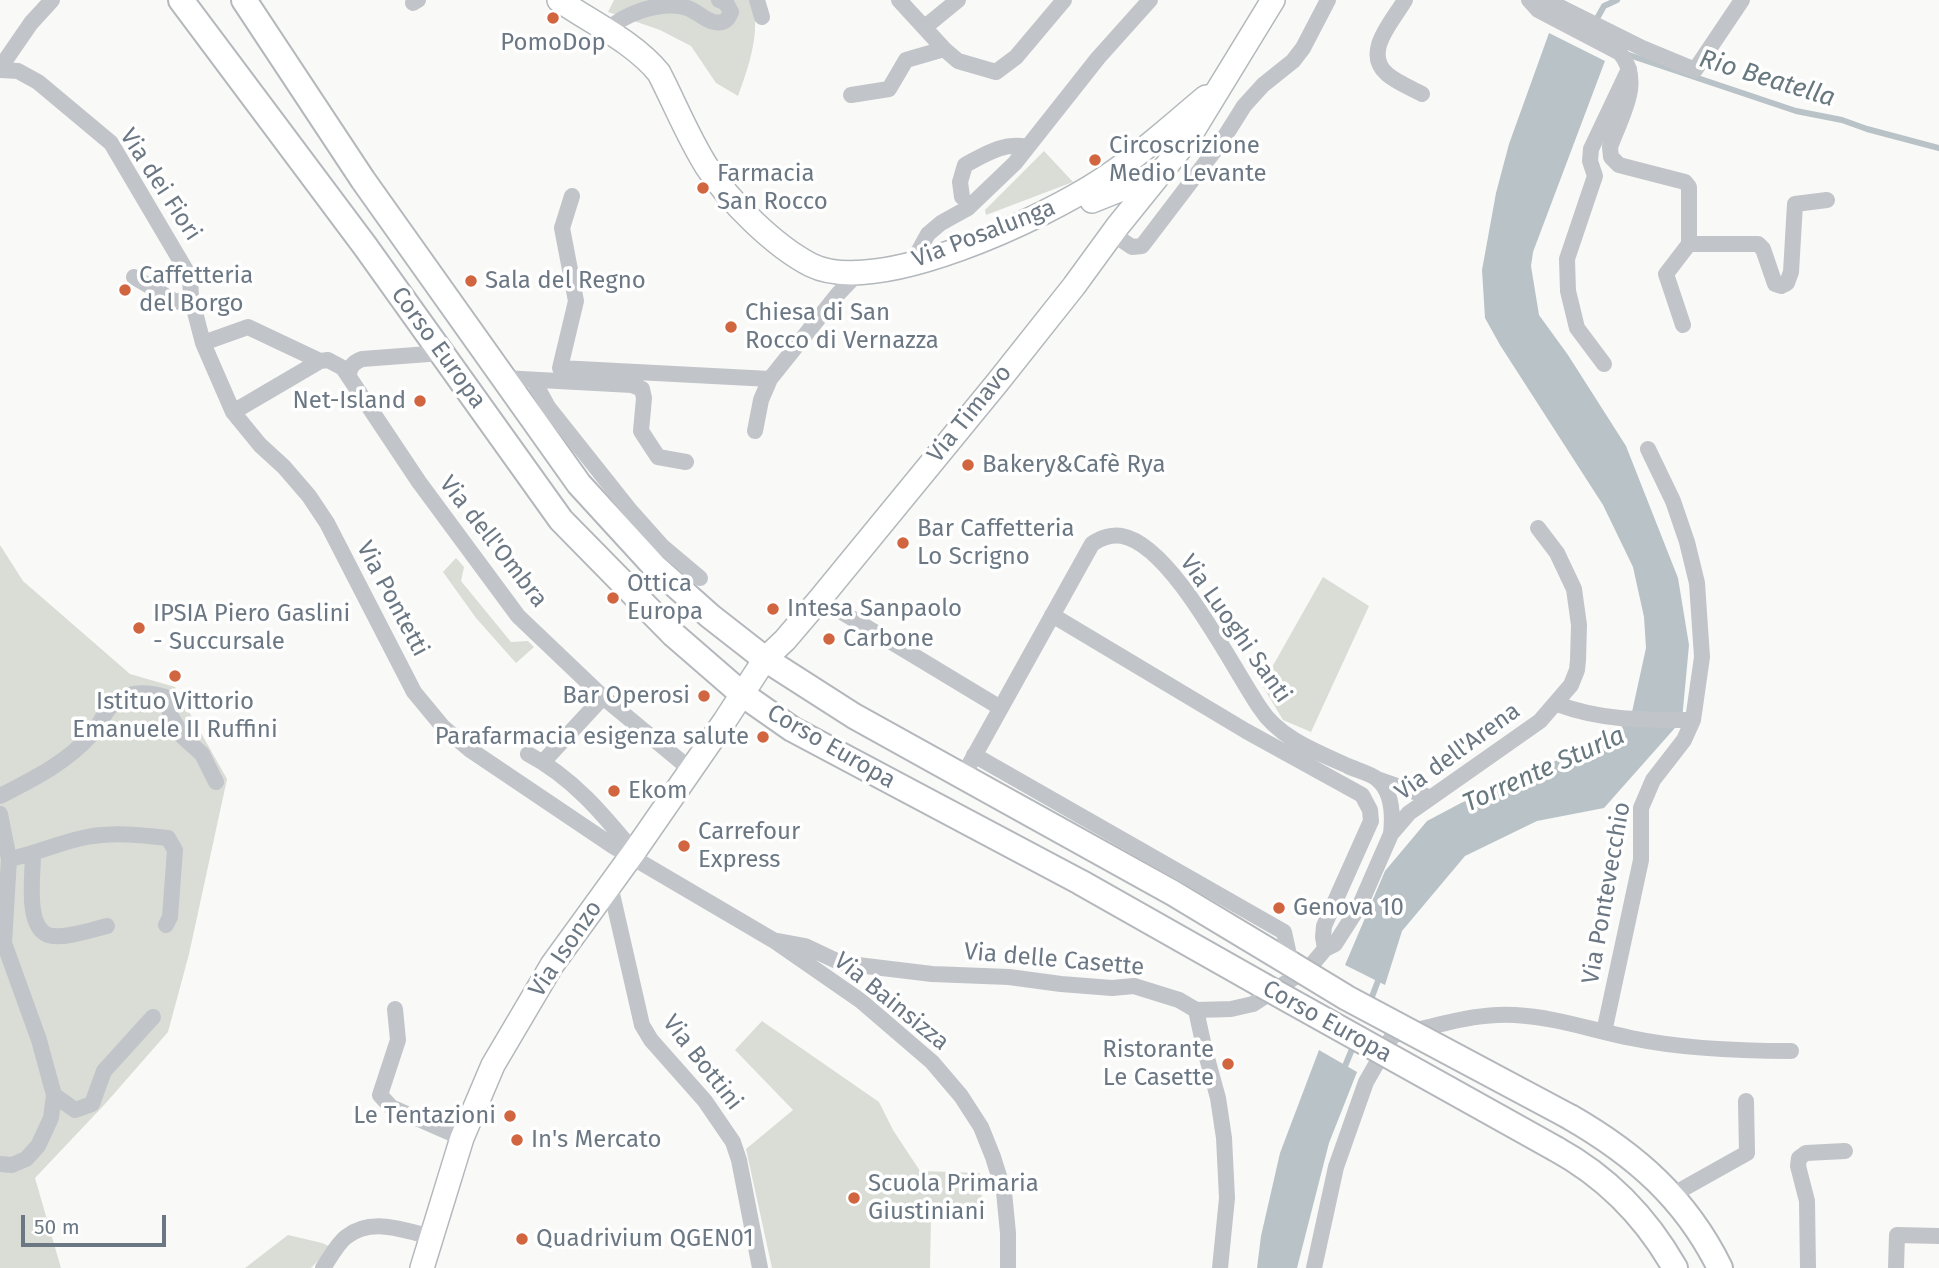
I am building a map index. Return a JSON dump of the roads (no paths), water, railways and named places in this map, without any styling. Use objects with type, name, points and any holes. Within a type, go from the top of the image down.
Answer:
[{"type":"main road","name":"Corso Europa","points":[[181,0],[351,226],[561,520],[674,635],[742,694],[792,729],[1080,882],[1556,1149],[1588,1169],[1626,1202],[1643,1219],[1675,1268]]},
{"type":"main road","name":"Corso Europa","points":[[244,0],[363,180],[579,484],[655,566],[710,616],[765,659],[854,716],[968,765],[1347,998],[1598,1133],[1629,1156],[1672,1195],[1703,1236],[1720,1268]]},
{"type":"main road","name":"Via Posalunga","points":[[559,0],[641,54],[659,73],[716,180],[762,229],[812,266],[833,272],[858,273],[890,269],[981,240],[1122,174],[1160,173]]},
{"type":"main road","name":"Via Posalunga","points":[[1115,230],[1188,139],[1273,0]]},
{"type":"main road","name":"Via Posalunga","points":[[1068,200],[1092,201],[1222,83]]},
{"type":"main road","points":[[1115,230],[1122,174]]},
{"type":"main road","points":[[1092,201],[1112,212],[1115,230]]},
{"type":"main road","name":"Via Timavo","points":[[765,659],[820,599],[997,383],[1115,230]]},
{"type":"main road","name":"Via Isonzo","points":[[422,1268],[462,1138],[493,1065],[517,1022],[552,965],[632,855],[765,659]]},
{"type":"street","points":[[606,31],[627,16],[669,6],[685,7],[708,20],[722,23],[728,19],[731,12],[726,3],[719,0]]},
{"type":"street","points":[[757,0],[762,17]]},
{"type":"street","points":[[899,0],[958,61],[996,72],[1016,57],[1064,0]]},
{"type":"street","points":[[925,27],[958,0]]},
{"type":"street","points":[[912,263],[928,234],[941,223],[968,208],[1015,163],[1098,58],[1150,0]]},
{"type":"street","points":[[1115,230],[1132,247],[1142,246],[1222,141],[1244,106],[1263,85],[1293,61],[1303,48],[1328,0]]},
{"type":"street","points":[[1405,0],[1377,47],[1378,61],[1386,74],[1422,94]]},
{"type":"street","points":[[1538,3],[1625,47],[1695,70],[1742,0]]},
{"type":"street","points":[[0,69],[31,23],[50,1]]},
{"type":"street","points":[[1625,47],[1633,85],[1609,148],[1611,157],[1619,165],[1685,182],[1689,187],[1689,244],[1666,274],[1683,325]]},
{"type":"street","points":[[851,96],[889,89],[906,60],[944,49]]},
{"type":"street","points":[[1604,364],[1577,328],[1568,291],[1567,259],[1595,176],[1590,161],[1591,149],[1630,67]]},
{"type":"street","name":"Via dei Fiori","points":[[0,69],[18,71],[38,82],[111,143],[184,265],[190,277],[191,297]]},
{"type":"street","points":[[962,197],[960,182],[965,165],[998,148],[1014,144],[1027,147]]},
{"type":"street","points":[[572,196],[562,228],[576,301],[560,368],[770,379]]},
{"type":"street","points":[[1689,244],[1758,244],[1763,249],[1775,284],[1781,286],[1787,283],[1791,272],[1795,204],[1827,200]]},
{"type":"street","points":[[755,431],[761,400],[770,379],[858,273]]},
{"type":"street","points":[[134,277],[176,302],[191,297]]},
{"type":"street","name":"Via Pontetti","points":[[191,297],[203,343],[233,412],[260,445],[309,496],[327,523],[414,692],[443,727],[469,749],[632,855]]},
{"type":"street","name":"Via dell'Ombra","points":[[203,343],[248,327],[320,360],[336,362],[349,375],[419,482],[518,616],[603,697],[690,769]]},
{"type":"street","points":[[349,375],[352,366],[362,359],[442,353]]},
{"type":"street","points":[[233,412],[320,360]]},
{"type":"street","points":[[503,378],[632,385],[642,389],[644,398],[641,431],[658,457],[686,462]]},
{"type":"street","points":[[533,380],[548,407],[629,509],[662,546],[700,578]]},
{"type":"street","name":"Via Pontevecchio","points":[[1604,1032],[1641,860],[1642,808],[1653,780],[1684,740],[1702,657],[1697,583],[1687,542],[1673,501],[1648,449]]},
{"type":"street","name":"Via dell'Arena","points":[[1196,1010],[1231,1009],[1253,1004],[1309,968],[1325,949],[1335,944],[1360,905],[1391,834],[1409,813],[1540,720],[1564,707],[1577,670],[1578,625],[1574,589],[1557,553],[1538,528]]},
{"type":"street","name":"Via Luoghi Santi","points":[[1052,615],[1092,544],[1100,538],[1120,535],[1125,537],[1141,545],[1167,566],[1208,625],[1262,712],[1282,733],[1377,779],[1429,797]]},
{"type":"street","points":[[820,599],[999,707]]},
{"type":"street","points":[[968,765],[1052,615],[1246,731],[1362,795],[1370,810],[1371,821],[1324,926],[1322,937],[1325,949]]},
{"type":"street","points":[[0,796],[49,770],[70,755],[92,734],[112,705],[132,693],[165,697],[172,718],[183,737],[202,754],[216,782]]},
{"type":"street","points":[[543,762],[603,697]]},
{"type":"street","points":[[1564,707],[1630,721],[1688,720]]},
{"type":"street","points":[[527,754],[543,762],[597,806],[632,855]]},
{"type":"street","points":[[1377,779],[1391,805],[1391,834]]},
{"type":"street","points":[[0,814],[9,859],[4,943],[39,1040],[54,1095],[51,1118],[38,1146],[26,1159],[12,1166],[0,1164]]},
{"type":"street","points":[[9,859],[89,836],[138,834],[168,838],[175,850],[170,917],[166,925]]},
{"type":"street","points":[[33,854],[33,910],[37,926],[49,935],[60,936],[107,926]]},
{"type":"street","name":"Via Bainsizza","points":[[632,855],[773,940],[861,1001],[932,1062],[961,1096],[981,1127],[1004,1192],[1009,1233],[1009,1268]]},
{"type":"street","name":"Via Bottini","points":[[610,885],[642,1025],[651,1040],[705,1101],[733,1142],[760,1268]]},
{"type":"street","name":"Via delle Casette","points":[[773,940],[805,946],[841,963],[932,974],[1009,977],[1112,988],[1134,986],[1179,1000],[1196,1010]]},
{"type":"street","points":[[395,1009],[398,1041],[380,1095],[391,1107],[462,1138]]},
{"type":"street","points":[[1196,1010],[1218,1098],[1224,1138],[1227,1198],[1220,1268]]},
{"type":"street","points":[[1314,1268],[1336,1167],[1366,1082],[1393,1035],[1462,1020],[1513,1014],[1567,1022],[1604,1032],[1699,1049],[1791,1051]]},
{"type":"street","points":[[54,1095],[75,1110],[92,1104],[104,1070],[153,1017]]},
{"type":"street","points":[[1672,1195],[1747,1153],[1746,1101]]},
{"type":"street","points":[[1808,1268],[1807,1201],[1798,1166],[1799,1158],[1806,1153],[1845,1151]]},
{"type":"street","points":[[323,1268],[345,1237],[365,1226],[387,1227],[431,1237]]},
{"type":"street","points":[[1896,1268],[1897,1235],[1939,1236]]},
{"type":"water","points":[[1549,33],[1605,61],[1533,252],[1531,266],[1539,315],[1626,446],[1678,578],[1689,645],[1682,720],[1604,808],[1537,821],[1465,856],[1402,931],[1385,985],[1345,965],[1385,871],[1427,821],[1598,742],[1630,721],[1646,648],[1644,617],[1633,567],[1603,505],[1485,318],[1482,270],[1496,193],[1509,144]]},
{"type":"water","points":[[1319,1050],[1357,1072],[1329,1143],[1297,1268],[1257,1268],[1261,1236],[1280,1153]]},
{"type":"waterway","name":"Torrente Sturla","points":[[1595,22],[1604,6],[1617,0]]},
{"type":"waterway","name":"Rio Beatella","points":[[1623,53],[1796,111],[1842,120],[1939,148]]},
{"type":"waterway","name":"Torrente Sturla","points":[[1370,1002],[1381,973]]},
{"type":"waterway","name":"Torrente Sturla","points":[[1343,1071],[1355,1042]]},
{"type":"place","name":"PomoDop","points":[[553,18]]},
{"type":"place","name":"Circoscrizione Medio Levante","points":[[1095,160]]},
{"type":"place","name":"Farmacia San Rocco","points":[[703,188]]},
{"type":"place","name":"Sala del Regno","points":[[471,281]]},
{"type":"place","name":"Caffetteria del Borgo","points":[[125,290]]},
{"type":"place","name":"Chiesa di San Rocco di Vernazza","points":[[731,327]]},
{"type":"place","name":"Net-Island","points":[[420,401]]},
{"type":"place","name":"Bakery&Cafè Rya","points":[[968,465]]},
{"type":"place","name":"Bar Caffetteria Lo Scrigno","points":[[903,543]]},
{"type":"place","name":"Ottica Europa","points":[[613,598]]},
{"type":"place","name":"Intesa Sanpaolo","points":[[773,609]]},
{"type":"place","name":"IPSIA Piero Gaslini - Succursale","points":[[139,628]]},
{"type":"place","name":"Carbone","points":[[829,639]]},
{"type":"place","name":"Istituo Vittorio Emanuele II Ruffini","points":[[175,676]]},
{"type":"place","name":"Bar Operosi","points":[[704,696]]},
{"type":"place","name":"Parafarmacia esigenza salute","points":[[763,737]]},
{"type":"place","name":"Ekom","points":[[614,791]]},
{"type":"place","name":"Carrefour Express","points":[[684,846]]},
{"type":"place","name":"Genova 10","points":[[1279,908]]},
{"type":"place","name":"Ristorante Le Casette","points":[[1228,1064]]},
{"type":"place","name":"Le Tentazioni","points":[[510,1116]]},
{"type":"place","name":"In's Mercato","points":[[517,1140]]},
{"type":"place","name":"Scuola Primaria Giustiniani","points":[[854,1198]]},
{"type":"place","name":"Quadrivium QGEN01","points":[[522,1239]]}]
